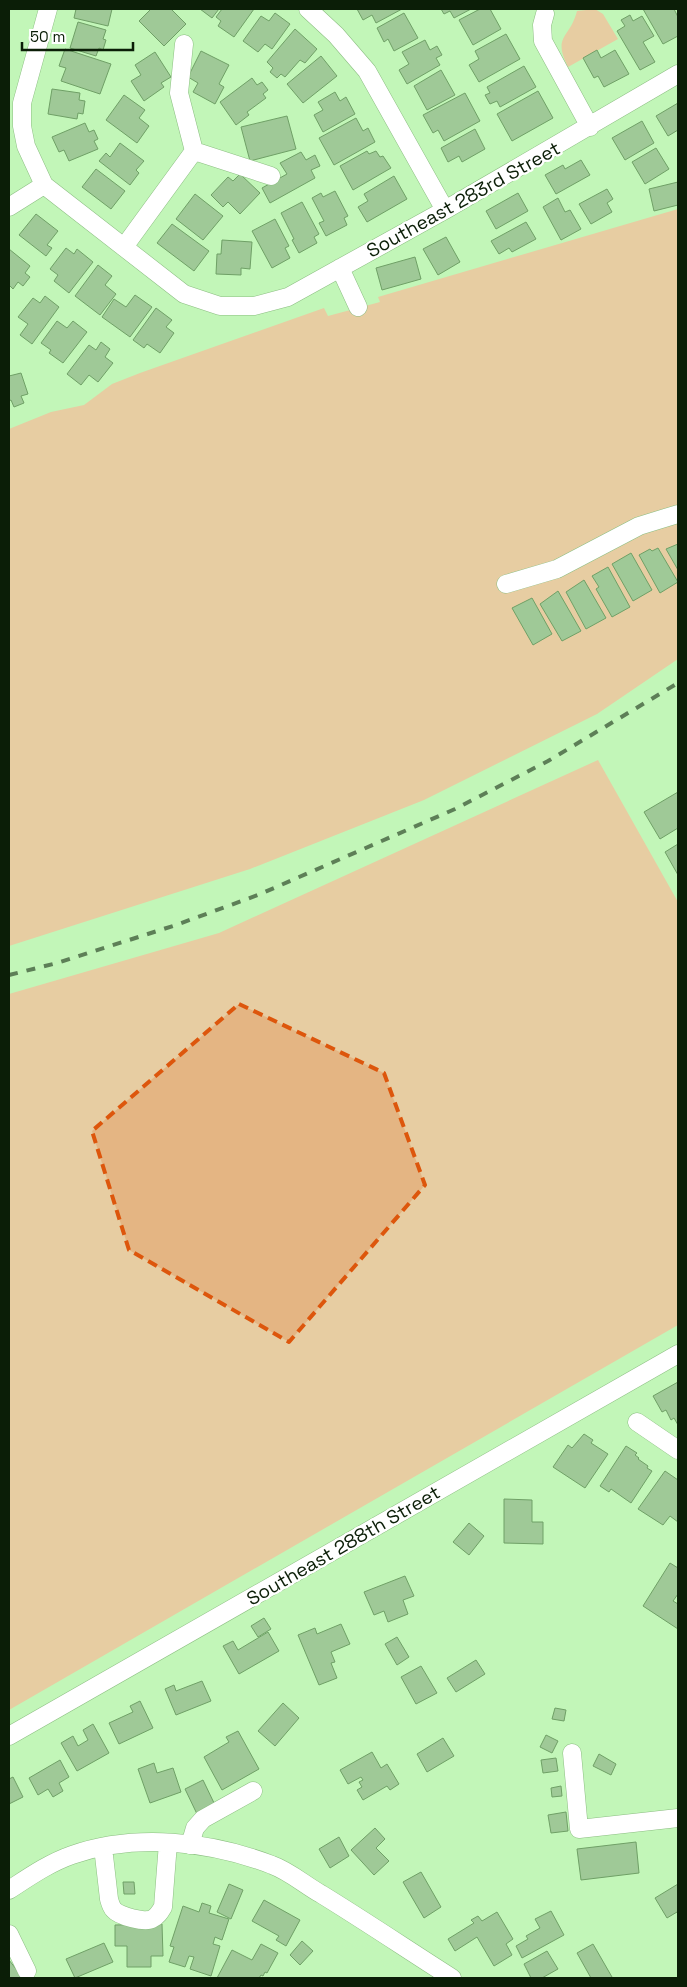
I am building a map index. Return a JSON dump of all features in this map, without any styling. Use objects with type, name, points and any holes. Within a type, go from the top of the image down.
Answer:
[{"type":"street","points":[[9,207],[44,185],[26,146],[22,126],[22,103],[48,9]]},
{"type":"street","points":[[308,9],[336,35],[367,72],[445,210]]},
{"type":"street","points":[[543,10],[543,41],[590,127]]},
{"type":"street","points":[[184,44],[179,93],[194,151]]},
{"type":"street","name":"Southeast 283rd Street","points":[[44,185],[184,294],[220,306],[240,307],[273,302],[288,297],[445,210],[678,74]]},
{"type":"street","points":[[194,151],[271,176]]},
{"type":"street","points":[[124,247],[194,151]]},
{"type":"street","points":[[340,268],[358,307]]},
{"type":"street","points":[[506,584],[557,569],[639,526],[678,514]]},
{"type":"street","name":"Southeast 288th Street","points":[[9,1736],[678,1354]]},
{"type":"street","points":[[637,1422],[678,1450]]},
{"type":"street","points":[[572,1753],[579,1829],[678,1818]]},
{"type":"street","points":[[190,1845],[195,1828],[203,1819],[253,1791]]},
{"type":"street","points":[[103,1847],[109,1899],[112,1908],[115,1912],[124,1916],[147,1921],[157,1916],[162,1907],[168,1843]]},
{"type":"street","points":[[9,1890],[49,1866],[71,1856],[103,1847],[126,1844],[168,1843],[224,1849],[274,1865],[452,1978]]},
{"type":"street","points":[[9,1934],[27,1971]]},
{"type":"highlighted area","points":[[239,1004],[384,1073],[425,1185],[289,1342],[129,1250],[92,1131]]},
{"type":"shaded area","points":[[595,9],[603,14],[618,39],[568,67],[562,49],[564,38],[577,11]]},
{"type":"shaded area","points":[[678,209],[678,659],[597,714],[424,800],[250,869],[9,946],[9,429],[51,412],[84,405],[112,384],[140,373],[324,308],[328,316],[380,302],[378,297]]},
{"type":"shaded area","points":[[598,760],[678,902],[678,1325],[9,1710],[9,994],[219,933]]},
{"type":"building","points":[[76,9],[112,9],[108,26],[74,18]]},
{"type":"building","points":[[151,9],[171,9],[186,24],[164,46],[139,21]]},
{"type":"building","points":[[200,9],[219,9],[212,18]]},
{"type":"building","points":[[222,9],[254,9],[234,37],[218,26],[221,21],[216,17]]},
{"type":"building","points":[[357,9],[402,9],[376,23],[372,15],[363,20]]},
{"type":"building","points":[[441,9],[471,9],[454,18],[450,11],[444,14]]},
{"type":"building","points":[[480,9],[490,9],[501,29],[473,45],[459,20]]},
{"type":"building","points":[[643,9],[674,9],[678,17],[678,36],[663,44]]},
{"type":"building","points":[[275,13],[290,24],[272,49],[265,44],[258,52],[243,41],[261,16],[269,21]]},
{"type":"building","points":[[404,13],[418,38],[394,51],[388,39],[384,42],[377,28]]},
{"type":"building","points":[[630,15],[633,21],[642,16],[654,36],[643,42],[655,62],[640,70],[617,31],[625,26],[621,20]]},
{"type":"building","points":[[78,22],[106,30],[103,39],[106,40],[103,50],[99,48],[96,56],[70,48]]},
{"type":"building","points":[[295,29],[317,49],[305,63],[300,60],[285,77],[281,74],[277,78],[270,72],[273,68],[267,62]]},
{"type":"building","points":[[506,34],[520,59],[479,82],[469,65],[479,59],[475,51]]},
{"type":"building","points":[[425,40],[430,50],[437,46],[442,55],[436,58],[440,65],[407,84],[399,70],[409,64],[402,52]]},
{"type":"building","points":[[65,49],[111,64],[100,94],[61,81],[66,68],[59,66]]},
{"type":"building","points":[[597,50],[601,58],[615,50],[629,74],[604,87],[598,76],[594,78],[583,58]]},
{"type":"building","points":[[201,51],[229,65],[219,84],[224,87],[215,104],[193,92],[198,83],[188,77]]},
{"type":"building","points":[[155,52],[171,77],[161,83],[164,87],[144,101],[131,81],[141,75],[135,65]]},
{"type":"building","points":[[321,56],[337,76],[303,103],[287,84]]},
{"type":"building","points":[[524,66],[536,87],[500,107],[497,101],[490,104],[485,95],[490,93],[487,87]]},
{"type":"building","points":[[441,70],[455,95],[427,110],[414,86]]},
{"type":"building","points":[[252,78],[257,85],[262,82],[268,90],[263,94],[266,98],[247,112],[249,115],[236,125],[220,102]]},
{"type":"building","points":[[52,89],[80,93],[79,100],[85,101],[83,114],[78,113],[77,119],[48,114]]},
{"type":"building","points":[[538,91],[553,118],[512,141],[497,114]]},
{"type":"building","points":[[335,92],[340,101],[346,97],[355,114],[323,132],[314,115],[323,110],[318,102]]},
{"type":"building","points":[[465,93],[480,121],[444,141],[438,130],[433,133],[423,115]]},
{"type":"building","points":[[124,95],[145,110],[139,118],[149,126],[137,143],[106,120]]},
{"type":"building","points":[[678,103],[678,130],[668,136],[656,116]]},
{"type":"building","points":[[287,116],[296,149],[250,161],[241,127]]},
{"type":"building","points":[[356,118],[363,131],[368,128],[375,142],[334,165],[319,138]]},
{"type":"building","points":[[642,121],[654,143],[625,160],[612,138]]},
{"type":"building","points":[[85,123],[89,132],[94,130],[98,139],[94,141],[98,149],[69,161],[64,150],[59,152],[52,137]]},
{"type":"building","points":[[475,129],[485,149],[462,162],[459,156],[448,162],[441,148]]},
{"type":"building","points":[[120,143],[144,161],[136,170],[139,173],[130,185],[99,161],[106,153],[110,157]]},
{"type":"building","points":[[656,148],[669,169],[645,184],[632,162]]},
{"type":"building","points":[[367,151],[369,154],[376,151],[380,157],[383,156],[391,168],[353,190],[340,166]]},
{"type":"building","points":[[301,152],[306,160],[315,155],[320,166],[311,170],[315,178],[270,203],[262,188],[287,174],[280,163]]},
{"type":"building","points":[[581,160],[590,175],[556,194],[545,175],[563,165],[565,169]]},
{"type":"building","points":[[96,169],[125,191],[111,209],[82,187]]},
{"type":"building","points":[[240,174],[260,193],[240,214],[228,202],[223,207],[211,195],[228,177],[233,181]]},
{"type":"building","points":[[394,176],[407,199],[367,222],[358,207],[368,201],[364,194]]},
{"type":"building","points":[[678,182],[678,205],[654,211],[649,189]]},
{"type":"building","points":[[607,189],[613,199],[607,203],[612,212],[591,224],[579,204]]},
{"type":"building","points":[[335,191],[348,216],[344,218],[347,225],[326,236],[319,223],[324,221],[312,198],[321,193],[323,197]]},
{"type":"building","points":[[518,193],[528,211],[496,229],[486,211]]},
{"type":"building","points":[[195,194],[223,216],[203,240],[176,219]]},
{"type":"building","points":[[558,198],[565,212],[570,210],[581,229],[561,240],[543,207]]},
{"type":"building","points":[[302,202],[319,234],[314,237],[317,243],[299,253],[281,213]]},
{"type":"building","points":[[36,214],[58,231],[47,245],[52,248],[46,256],[19,235]]},
{"type":"building","points":[[275,219],[289,246],[285,248],[290,258],[272,268],[252,231]]},
{"type":"building","points":[[526,222],[536,239],[512,252],[509,248],[499,254],[491,241]]},
{"type":"building","points":[[172,224],[209,251],[194,271],[157,243]]},
{"type":"building","points":[[446,237],[460,262],[438,275],[423,249]]},
{"type":"building","points":[[222,240],[252,242],[250,269],[241,268],[241,275],[216,274],[217,254],[221,254]]},
{"type":"building","points":[[66,248],[74,254],[77,249],[93,262],[69,293],[54,281],[58,275],[50,269]]},
{"type":"building","points":[[9,249],[30,266],[25,273],[30,277],[23,286],[18,282],[13,289],[9,285]]},
{"type":"building","points":[[415,257],[421,279],[382,290],[376,268]]},
{"type":"building","points":[[98,265],[112,276],[105,285],[116,294],[100,315],[75,296]]},
{"type":"building","points":[[135,295],[152,307],[130,337],[102,317],[114,299],[126,307]]},
{"type":"building","points":[[45,296],[59,307],[32,344],[20,335],[28,324],[18,317],[33,298],[40,303]]},
{"type":"building","points":[[156,308],[172,320],[166,327],[174,333],[160,353],[147,344],[144,348],[133,340]]},
{"type":"building","points":[[57,321],[67,328],[73,321],[87,332],[63,363],[49,353],[51,350],[41,343]]},
{"type":"building","points":[[101,342],[110,349],[105,357],[113,363],[98,382],[89,375],[81,385],[67,374],[89,345],[96,350]]},
{"type":"building","points":[[21,373],[28,394],[21,396],[24,403],[14,407],[11,400],[9,401],[9,376]]},
{"type":"building","points":[[678,544],[678,570],[666,549]]},
{"type":"building","points":[[658,548],[678,582],[660,593],[639,555],[650,549],[652,551]]},
{"type":"building","points":[[631,553],[652,590],[633,601],[612,564]]},
{"type":"building","points":[[608,567],[630,607],[612,617],[596,589],[599,587],[592,576]]},
{"type":"building","points":[[584,580],[606,618],[586,629],[566,592]]},
{"type":"building","points":[[558,591],[581,631],[562,641],[540,604]]},
{"type":"building","points":[[532,598],[552,634],[533,645],[512,608]]},
{"type":"building","points":[[678,792],[678,828],[660,839],[644,812]]},
{"type":"building","points":[[678,844],[678,875],[665,852]]},
{"type":"building","points":[[678,1382],[678,1425],[674,1418],[671,1420],[666,1410],[662,1412],[653,1396]]},
{"type":"building","points":[[584,1434],[593,1440],[591,1443],[608,1454],[585,1488],[553,1467],[568,1445],[572,1448]]},
{"type":"building","points":[[626,1446],[637,1453],[635,1455],[638,1459],[652,1471],[631,1503],[611,1489],[609,1492],[600,1486]]},
{"type":"building","points":[[665,1471],[678,1480],[678,1522],[670,1516],[663,1525],[638,1509]]},
{"type":"building","points":[[504,1499],[532,1500],[532,1522],[543,1522],[543,1544],[504,1543]]},
{"type":"building","points":[[469,1523],[484,1536],[469,1555],[453,1542]]},
{"type":"building","points":[[670,1563],[678,1568],[678,1594],[673,1601],[678,1604],[678,1629],[643,1606]]},
{"type":"building","points":[[405,1576],[414,1596],[403,1600],[408,1614],[388,1622],[384,1611],[374,1615],[364,1592]]},
{"type":"building","points":[[264,1618],[271,1629],[258,1637],[251,1626]]},
{"type":"building","points":[[341,1624],[350,1644],[331,1652],[335,1662],[331,1663],[337,1678],[319,1685],[298,1635],[315,1628],[317,1634]]},
{"type":"building","points":[[268,1632],[279,1651],[239,1674],[223,1646],[233,1641],[238,1650]]},
{"type":"building","points":[[397,1637],[409,1657],[397,1665],[385,1644]]},
{"type":"building","points":[[476,1660],[485,1674],[456,1692],[447,1678]]},
{"type":"building","points":[[421,1666],[437,1693],[416,1704],[401,1677]]},
{"type":"building","points":[[202,1681],[211,1701],[176,1715],[165,1689],[174,1685],[176,1691]]},
{"type":"building","points":[[140,1701],[153,1728],[119,1744],[109,1723],[133,1712],[130,1706]]},
{"type":"building","points":[[283,1703],[299,1718],[275,1746],[258,1731]]},
{"type":"building","points":[[555,1708],[566,1710],[564,1721],[552,1719]]},
{"type":"building","points":[[93,1724],[109,1753],[77,1771],[61,1743],[73,1736],[78,1746],[88,1740],[83,1730]]},
{"type":"building","points":[[238,1731],[259,1769],[222,1790],[204,1757],[229,1742],[226,1737]]},
{"type":"building","points":[[546,1735],[558,1741],[552,1753],[540,1747]]},
{"type":"building","points":[[443,1738],[454,1756],[427,1772],[417,1754]]},
{"type":"building","points":[[372,1752],[381,1768],[387,1764],[399,1784],[390,1790],[387,1786],[363,1800],[357,1790],[362,1787],[359,1782],[363,1780],[361,1777],[348,1784],[340,1770]]},
{"type":"building","points":[[599,1754],[616,1764],[611,1775],[593,1766]]},
{"type":"building","points":[[556,1758],[558,1771],[543,1773],[541,1760]]},
{"type":"building","points":[[60,1760],[69,1777],[59,1783],[63,1791],[53,1797],[48,1789],[38,1795],[29,1778]]},
{"type":"building","points":[[154,1763],[157,1773],[173,1768],[181,1792],[150,1803],[138,1769]]},
{"type":"building","points":[[13,1777],[23,1797],[9,1804],[9,1779]]},
{"type":"building","points":[[203,1780],[215,1805],[197,1814],[185,1789]]},
{"type":"building","points":[[561,1786],[562,1796],[552,1797],[551,1788]]},
{"type":"building","points":[[566,1812],[568,1831],[551,1833],[548,1815]]},
{"type":"building","points":[[375,1828],[385,1839],[376,1848],[389,1861],[374,1875],[351,1850]]},
{"type":"building","points":[[339,1837],[349,1856],[330,1868],[319,1849]]},
{"type":"building","points":[[636,1842],[639,1873],[581,1880],[577,1849]]},
{"type":"building","points":[[421,1872],[441,1907],[424,1918],[403,1882]]},
{"type":"building","points":[[123,1882],[134,1882],[135,1894],[124,1894]]},
{"type":"building","points":[[229,1884],[243,1890],[231,1919],[217,1912]]},
{"type":"building","points":[[678,1884],[678,1915],[677,1912],[667,1918],[655,1898]]},
{"type":"building","points":[[264,1900],[300,1920],[286,1946],[276,1940],[279,1936],[252,1921]]},
{"type":"building","points":[[202,1903],[211,1906],[209,1913],[229,1919],[222,1940],[215,1937],[213,1944],[220,1946],[211,1976],[190,1969],[194,1957],[189,1956],[185,1967],[169,1962],[174,1947],[170,1946],[183,1906],[199,1912]]},
{"type":"building","points":[[551,1911],[564,1935],[522,1958],[516,1946],[528,1939],[526,1936],[540,1928],[535,1919]]},
{"type":"building","points":[[497,1912],[513,1939],[506,1944],[512,1955],[494,1966],[477,1937],[455,1951],[448,1939],[474,1923],[471,1920],[478,1916],[482,1921]]},
{"type":"building","points":[[162,1924],[163,1956],[151,1956],[151,1967],[127,1967],[127,1946],[115,1946],[115,1925]]},
{"type":"building","points":[[302,1941],[313,1951],[300,1965],[290,1955]]},
{"type":"building","points":[[104,1943],[113,1962],[75,1978],[66,1959]]},
{"type":"building","points":[[261,1944],[278,1953],[267,1973],[265,1972],[259,1978],[217,1978],[232,1950],[252,1960]]},
{"type":"building","points":[[593,1944],[612,1977],[591,1978],[577,1953]]},
{"type":"building","points":[[547,1951],[558,1969],[542,1978],[531,1978],[524,1964]]},
{"type":"building","points":[[9,1960],[23,1978],[9,1978]]},
{"type":"railway","points":[[9,975],[57,963],[176,925],[258,895],[455,809],[548,761],[678,683]]}]
